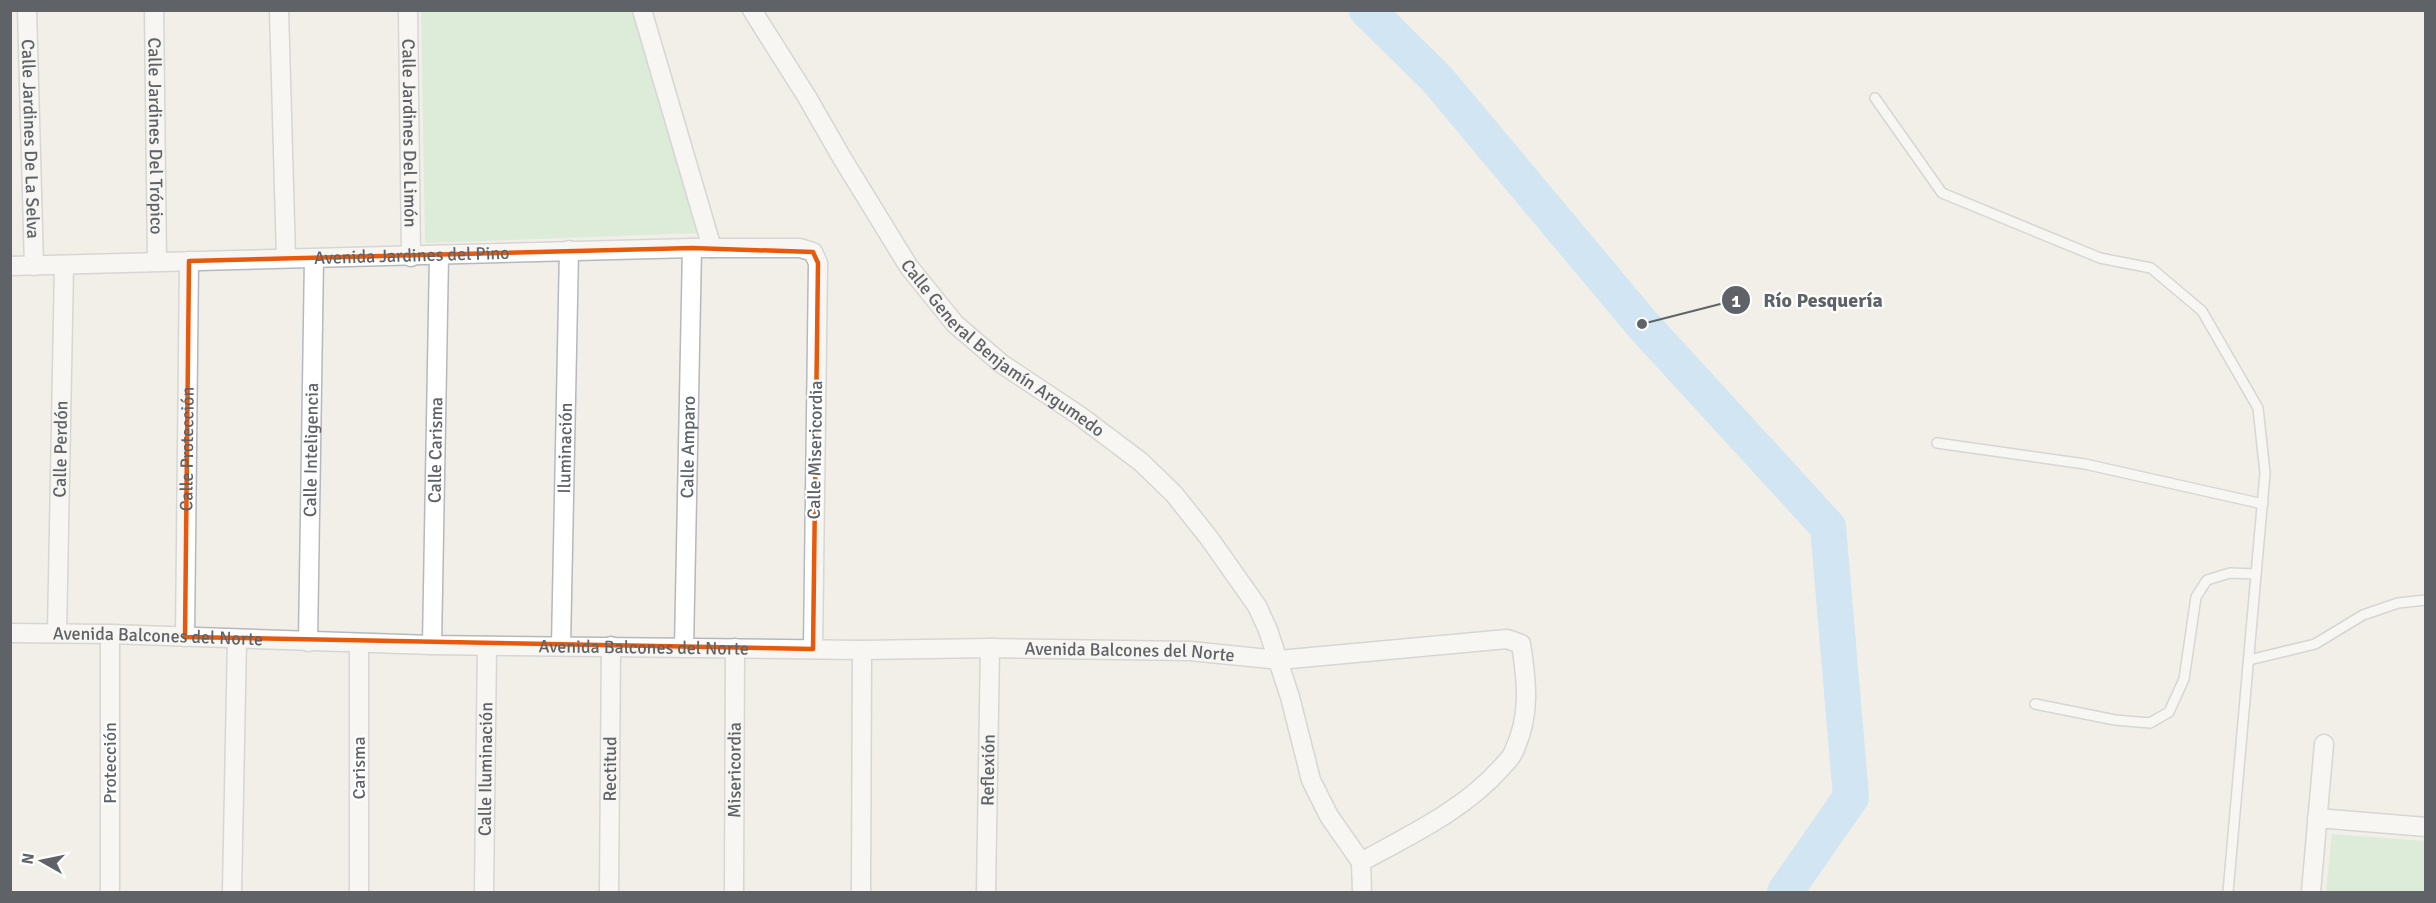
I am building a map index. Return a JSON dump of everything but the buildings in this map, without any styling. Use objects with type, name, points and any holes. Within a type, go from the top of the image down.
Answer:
[{"type":"street","name":"Calle Jardines De La Selva","points":[[27,10],[34,266]]},
{"type":"street","name":"Calle Jardines Del Trópico","points":[[154,10],[157,262]]},
{"type":"street","points":[[279,10],[286,258]]},
{"type":"street","name":"Calle Jardines Del Limón","points":[[408,10],[411,257]]},
{"type":"street","points":[[642,10],[711,248]]},
{"type":"street","name":"Calle General Benjamín Argumedo","points":[[752,10],[909,267],[955,324],[1002,364],[1080,416],[1142,462],[1174,494],[1209,538],[1257,606],[1279,660],[1311,780],[1329,816],[1361,862]]},
{"type":"street","name":"Calle Amparo","points":[[684,648],[692,248]]},
{"type":"street","name":"Avenida Jardines del Pino","points":[[10,266],[286,258],[411,257],[569,250],[800,248],[813,252]]},
{"type":"street","name":"Iluminación","points":[[561,646],[569,250]]},
{"type":"street","name":"Calle Misericordia","points":[[813,252],[818,263],[813,649]]},
{"type":"street","name":"Calle Carisma","points":[[432,645],[440,255]]},
{"type":"street","name":"Calle Inteligencia","points":[[308,642],[314,258]]},
{"type":"street","name":"Calle Protección","points":[[185,637],[189,261]]},
{"type":"street","name":"Calle Perdón","points":[[57,633],[64,266]]},
{"type":"street","name":"Avenida Balcones del Norte","points":[[10,633],[488,646],[1190,651],[1279,660],[1507,639],[1521,644],[1528,688],[1524,718],[1513,754],[1487,784],[1440,817],[1361,862]]},
{"type":"street","name":"Protección","points":[[110,634],[110,892]]},
{"type":"street","points":[[232,892],[237,639]]},
{"type":"street","name":"Carisma","points":[[359,644],[359,892]]},
{"type":"street","name":"Calle Iluminación","points":[[484,892],[488,646]]},
{"type":"street","name":"Rectitud","points":[[609,892],[611,646]]},
{"type":"street","name":"Misericordia","points":[[734,892],[735,648]]},
{"type":"street","name":"Reflexión","points":[[986,892],[990,648]]},
{"type":"street","points":[[861,892],[862,650]]},
{"type":"street","points":[[2311,892],[2324,744]]},
{"type":"street","points":[[2317,818],[2426,828]]},
{"type":"street","points":[[1361,862],[1362,892]]},
{"type":"lane","points":[[1875,99],[1942,193],[2015,225],[2100,258],[2151,268],[2202,311],[2258,408],[2265,473],[2228,892]]},
{"type":"lane","points":[[1937,443],[2085,464],[2263,504]]},
{"type":"lane","points":[[2035,704],[2115,720],[2150,723],[2169,712],[2184,679],[2196,597],[2207,580],[2230,573],[2256,574]]},
{"type":"lane","points":[[2249,660],[2314,644],[2363,615],[2398,603],[2426,600]]},
{"type":"highlighted area","points":[[692,248],[813,252],[818,263],[813,649],[185,637],[189,261]]},
{"type":"green space","points":[[421,11],[636,11],[701,233],[425,243]]},
{"type":"green space","points":[[2332,834],[2425,841],[2425,892],[2326,892]]},
{"type":"waterway","points":[[1367,10],[1437,79],[1642,324],[1828,527],[1851,797],[1785,892]]},
{"type":"place","name":"Río Pesquería","points":[[1642,324]]}]
